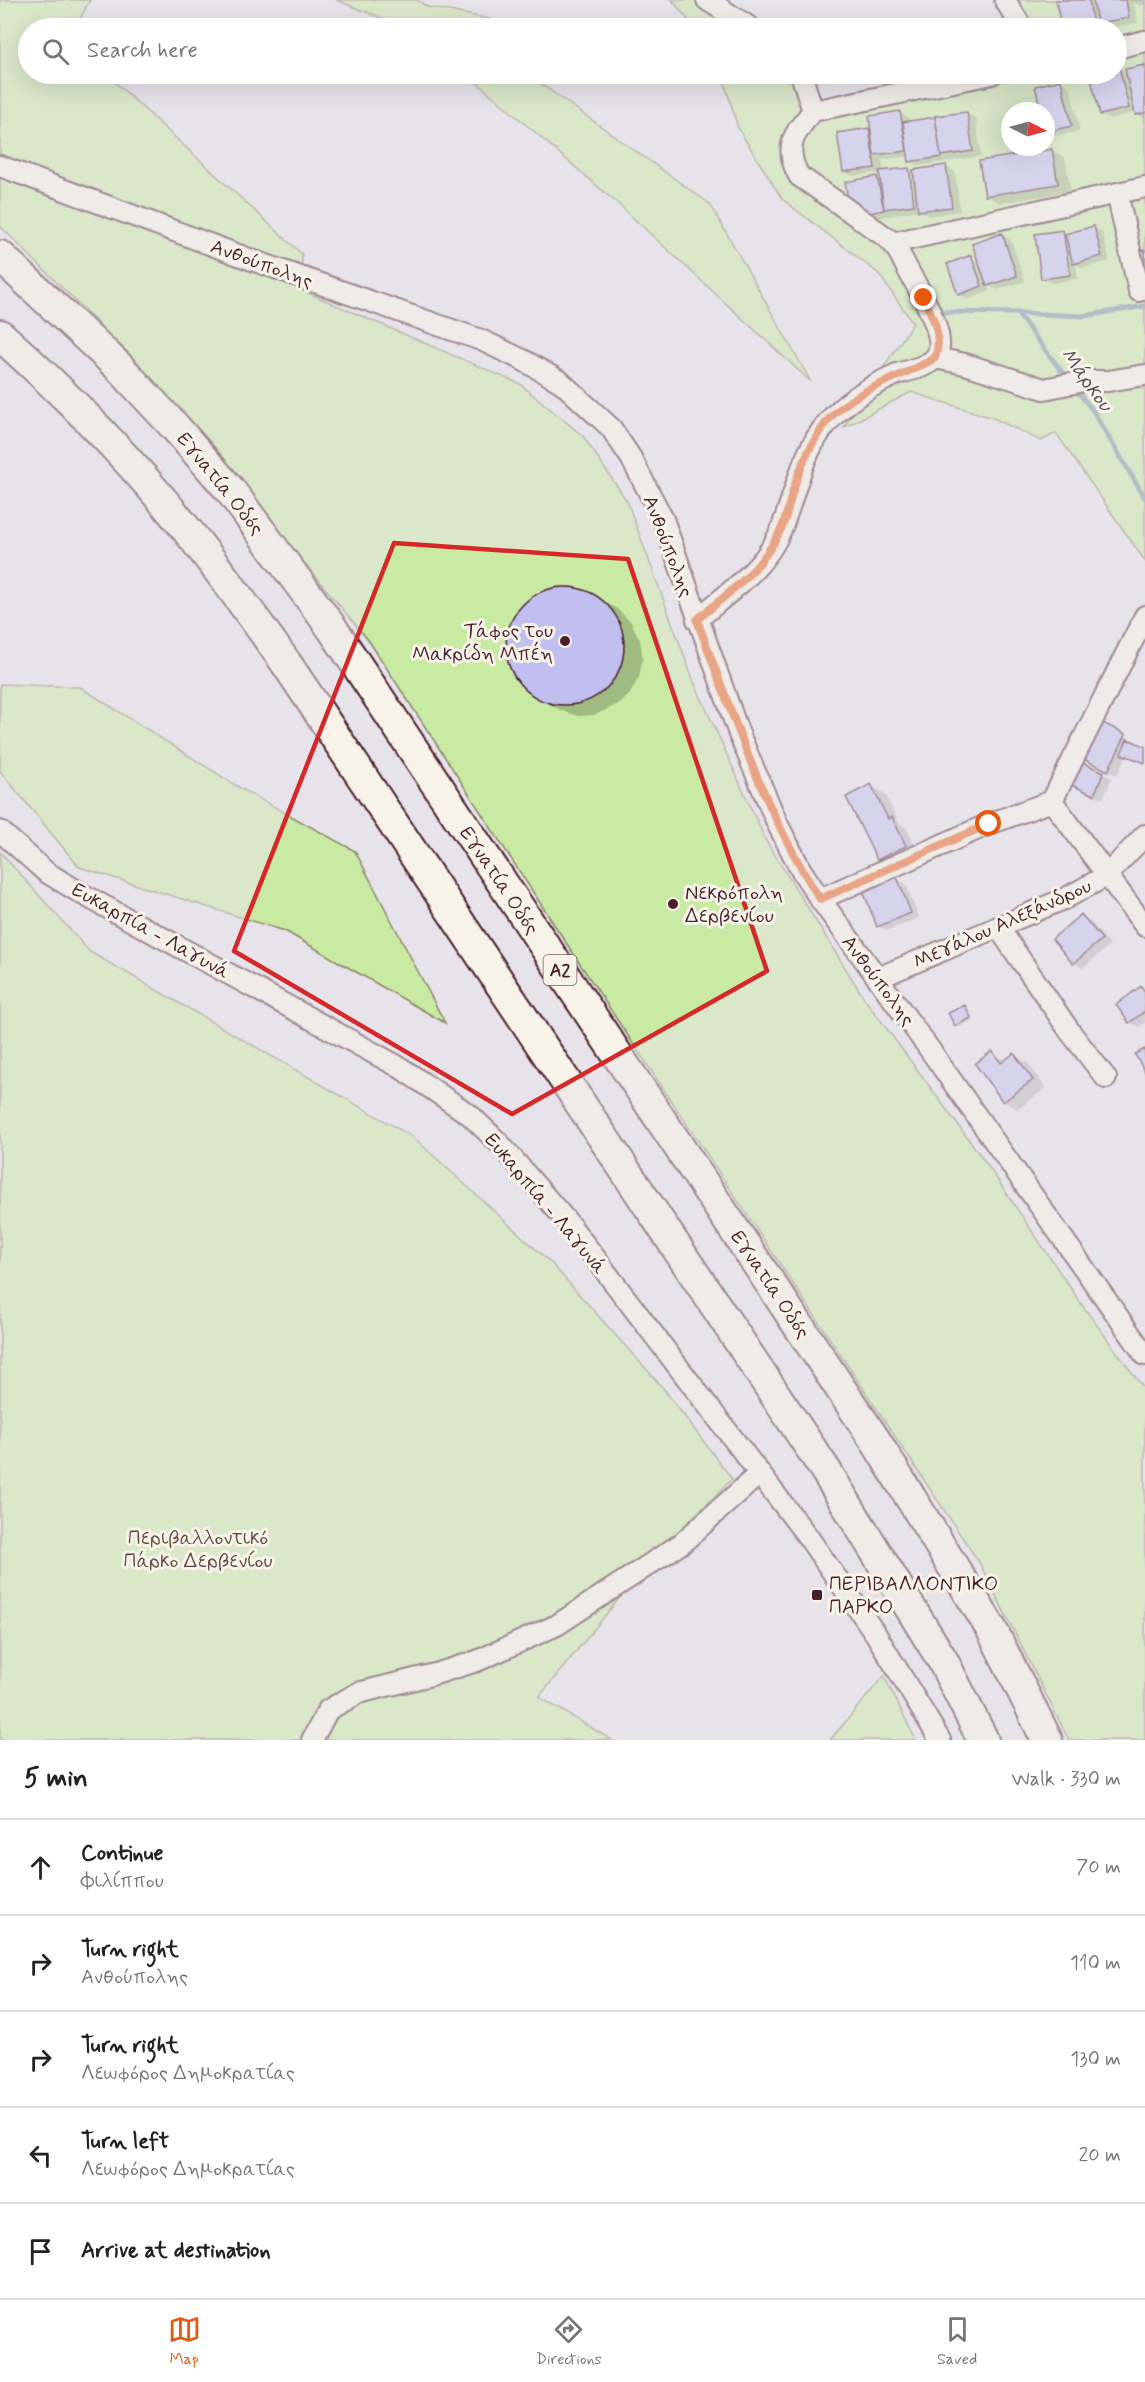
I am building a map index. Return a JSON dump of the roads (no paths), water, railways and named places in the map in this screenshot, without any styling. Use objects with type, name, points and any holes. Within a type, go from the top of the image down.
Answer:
[{"type":"highway","name":"Εγνατία Οδός","points":[[0,256],[118,367],[175,427],[230,490],[332,628],[875,1440],[992,1630],[1047,1740]]},
{"type":"highway","points":[[0,334],[101,433],[186,529],[286,663],[826,1471],[944,1661],[982,1740]]},
{"type":"highway","points":[[0,345],[27,359]]},
{"type":"street","points":[[707,0],[735,18]]},
{"type":"street","points":[[1005,0],[1016,18]]},
{"type":"street","points":[[1127,45],[1145,41]]},
{"type":"street","points":[[804,84],[813,111]]},
{"type":"street","points":[[935,358],[939,340],[937,328],[924,298],[892,243],[799,176],[791,163],[791,149],[797,129],[813,111],[944,84]]},
{"type":"street","name":"Ανθούπολης","points":[[0,166],[252,260],[482,340],[561,382],[611,428],[631,458],[663,519],[697,620],[777,825],[820,899],[1145,1355]]},
{"type":"street","points":[[892,243],[1145,187]]},
{"type":"street","points":[[1117,193],[1139,291]]},
{"type":"street","points":[[697,620],[760,565],[782,528],[802,465],[829,420],[847,403],[869,388],[898,374],[918,368],[935,358],[965,364],[1044,389],[1084,381],[1108,381],[1145,375]]},
{"type":"street","points":[[820,899],[989,824],[1052,801],[1145,616]]},
{"type":"street","points":[[1052,801],[1145,926]]},
{"type":"street","name":"Ευκαρπία - Λαγυνά","points":[[0,831],[46,872],[84,895],[401,1068],[470,1115],[514,1159],[570,1224],[760,1473],[877,1636],[940,1740]]},
{"type":"street","name":"Μεγάλου Αλεξάνδρου","points":[[878,978],[1066,898],[1106,876],[1145,834]]},
{"type":"street","points":[[998,927],[1058,1016],[1106,1078]]},
{"type":"street","points":[[312,1740],[328,1710],[358,1693],[477,1661],[557,1625],[682,1543],[760,1473]]},
{"type":"waterway","name":"Μάρκου","points":[[1017,313],[1084,316],[1145,306]]},
{"type":"waterway","name":"Μάρκου","points":[[938,312],[1017,313],[1069,381]]},
{"type":"waterway","name":"Μάρκου","points":[[1075,388],[1093,411],[1145,498]]},
{"type":"place","name":"Τάφος του Μακρίδη Μπέη","points":[[565,641]]},
{"type":"place","name":"Νεκρόπολη Δερβενίου","points":[[673,904]]},
{"type":"place","name":"ΠΕΡΙΒΑΛΛΟΝΤΙΚΟ ΠΑΡΚΟ","points":[[817,1595]]},
{"type":"park label","name":"Περιβαλλοντικό Πάρκο Δερβενίου","points":[[198,1548]]}]
